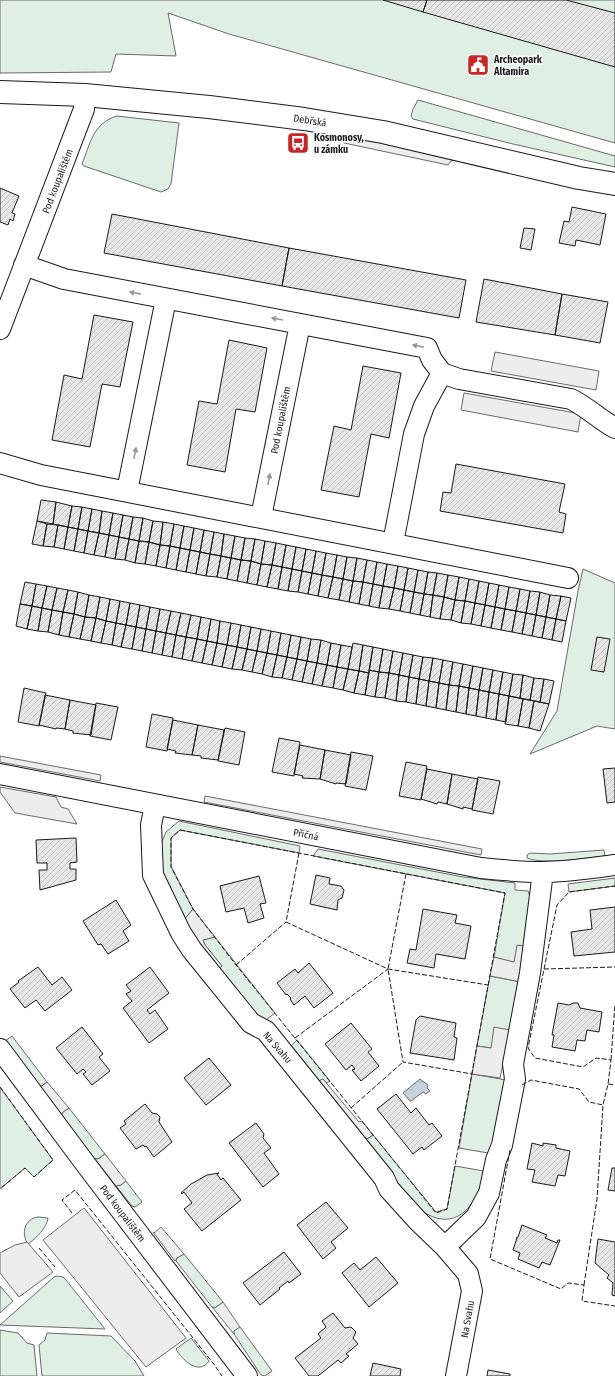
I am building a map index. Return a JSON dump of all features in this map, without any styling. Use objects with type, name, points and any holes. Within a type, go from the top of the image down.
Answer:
[{"type":"main road","name":"Debřská","points":[[0,92],[85,95],[304,118],[383,132],[579,178],[615,184]]},
{"type":"street","name":"Pod koupalištěm","points":[[0,329],[84,109],[85,95]]},
{"type":"street","points":[[24,265],[64,279],[427,348],[432,360],[442,373],[459,379],[571,398],[584,405],[604,422],[615,428]]},
{"type":"street","points":[[127,491],[166,299]]},
{"type":"street","name":"Pod koupalištěm","points":[[261,517],[300,324]]},
{"type":"street","points":[[394,543],[414,434],[424,406],[442,373]]},
{"type":"street","points":[[0,463],[41,475],[568,578]]},
{"type":"street","name":"Příčná","points":[[0,774],[468,865],[512,871],[543,872],[568,871],[615,865]]},
{"type":"street","name":"Na Svahu","points":[[155,805],[151,825],[153,875],[180,933],[251,1023],[266,1031],[384,1178],[389,1189],[418,1221],[445,1247],[468,1274],[472,1291],[456,1376]]},
{"type":"street","points":[[445,1247],[476,1217],[489,1193],[496,1160],[502,1146],[515,1079],[513,1064],[530,973],[543,872]]},
{"type":"street","name":"Pod koupalištěm","points":[[0,1049],[247,1376]]},
{"type":"green space","name":"Archeopark Altamira","points":[[0,0],[615,0],[615,143],[229,34],[168,13],[176,56],[116,54],[111,72],[0,73]]},
{"type":"green space","points":[[418,100],[615,156],[615,167],[513,144],[413,119],[411,116]]},
{"type":"green space","points":[[117,116],[179,123],[171,184],[168,189],[161,192],[84,166],[82,164],[90,142],[97,129],[109,119]]},
{"type":"green space","points":[[583,569],[615,583],[615,729],[597,726],[530,754],[557,711]]},
{"type":"green space","points":[[179,821],[300,846],[299,853],[180,830],[171,838],[171,866],[193,909],[184,920],[162,870],[161,844],[166,832]]},
{"type":"green space","points":[[318,849],[463,877],[515,883],[515,890],[528,891],[531,899],[525,946],[514,963],[494,957],[505,893],[313,856]]},
{"type":"green space","points":[[604,850],[605,856],[554,861],[534,860],[527,858],[527,855],[530,853],[550,854]]},
{"type":"green space","points":[[615,878],[615,886],[569,892],[568,884]]},
{"type":"green space","points":[[215,937],[275,1013],[266,1020],[256,1019],[218,969],[222,966],[205,945],[203,940]]},
{"type":"green space","points":[[490,976],[516,981],[519,983],[510,1030],[491,1048],[477,1046]]},
{"type":"green space","points":[[12,1036],[47,1082],[42,1086],[38,1085],[5,1041]]},
{"type":"green space","points":[[297,1040],[330,1081],[327,1083],[323,1079],[316,1082],[290,1047]]},
{"type":"green space","points":[[472,1074],[506,1080],[496,1145],[488,1153],[459,1148]]},
{"type":"green space","points":[[0,1087],[53,1160],[34,1177],[25,1168],[0,1189]]},
{"type":"green space","points":[[69,1108],[105,1154],[98,1159],[95,1159],[61,1116],[63,1112]]},
{"type":"green space","points":[[373,1135],[436,1212],[447,1209],[455,1166],[484,1171],[481,1184],[470,1206],[462,1214],[452,1218],[442,1219],[430,1216],[417,1207],[365,1143],[365,1140]]},
{"type":"green space","points":[[126,1181],[142,1202],[135,1207],[132,1206],[116,1186],[121,1185]]},
{"type":"green space","points":[[33,1218],[48,1218],[46,1225],[28,1244],[24,1232],[25,1228]]},
{"type":"green space","points":[[184,1254],[223,1302],[215,1308],[212,1307],[176,1261],[177,1258]]},
{"type":"green space","points":[[54,1277],[63,1277],[66,1280],[105,1329],[0,1325]]},
{"type":"green space","points":[[0,1286],[13,1301],[0,1313]]},
{"type":"green space","points":[[240,1327],[272,1371],[265,1376],[261,1375],[234,1334],[233,1331]]},
{"type":"green space","points":[[0,1330],[18,1333],[27,1343],[34,1345],[37,1376],[0,1376]]},
{"type":"green space","points":[[47,1333],[111,1336],[135,1361],[144,1376],[42,1376],[39,1345],[45,1340]]},
{"type":"green space","points":[[191,1338],[209,1361],[205,1365],[196,1367],[191,1365],[182,1358],[176,1349]]},
{"type":"shaded area","points":[[338,135],[457,159],[451,161],[448,165],[344,143]]},
{"type":"shaded area","points":[[495,352],[599,371],[596,390],[491,371]]},
{"type":"shaded area","points":[[464,393],[581,414],[578,432],[461,410]]},
{"type":"shaded area","points":[[0,756],[101,775],[100,781],[0,762]]},
{"type":"shaded area","points":[[0,787],[56,797],[61,807],[68,809],[77,824],[15,813],[0,792]]},
{"type":"shaded area","points":[[205,796],[482,849],[481,855],[204,802]]},
{"type":"shaded area","points":[[193,909],[215,937],[203,940],[205,945],[222,966],[218,969],[219,972],[184,920]]},
{"type":"shaded area","points":[[517,945],[525,946],[519,983],[516,981],[490,976],[494,957],[514,962]]},
{"type":"shaded area","points":[[494,1027],[510,1030],[500,1078],[472,1074],[477,1046],[491,1048]]},
{"type":"shaded area","points":[[323,1079],[359,1122],[362,1121],[373,1135],[365,1140],[316,1082]]},
{"type":"shaded area","points":[[47,1082],[69,1108],[63,1112],[61,1116],[38,1085],[42,1086]]},
{"type":"shaded area","points":[[105,1154],[126,1181],[121,1185],[116,1186],[95,1159],[98,1159]]},
{"type":"shaded area","points":[[84,1208],[186,1338],[146,1367],[43,1240]]},
{"type":"shaded area","points":[[161,1227],[184,1254],[175,1261],[153,1232],[154,1233]]},
{"type":"shaded area","points":[[27,1242],[53,1272],[19,1297],[0,1273],[0,1253],[15,1245]]},
{"type":"shaded area","points":[[223,1302],[240,1327],[234,1331],[234,1334],[212,1307],[215,1308]]},
{"type":"water","points":[[420,1079],[428,1085],[427,1088],[430,1091],[426,1094],[423,1092],[410,1101],[403,1093]]},
{"type":"building","points":[[383,0],[427,0],[423,12]]},
{"type":"building","points":[[427,0],[566,0],[615,13],[615,67],[423,12]]},
{"type":"building","points":[[0,188],[19,196],[12,213],[15,214],[13,221],[10,219],[8,225],[0,222]]},
{"type":"building","points":[[572,207],[606,214],[600,245],[576,240],[575,246],[559,243],[564,221],[569,222]]},
{"type":"building","points":[[112,214],[289,248],[282,286],[104,253]]},
{"type":"building","points":[[524,228],[535,229],[531,250],[520,248]]},
{"type":"building","points":[[289,248],[466,280],[459,318],[282,286]]},
{"type":"building","points":[[484,279],[562,294],[555,335],[476,322]]},
{"type":"building","points":[[562,294],[608,302],[600,343],[555,335]]},
{"type":"building","points":[[94,315],[133,322],[120,387],[102,384],[90,447],[52,440],[64,375],[82,379]]},
{"type":"building","points":[[229,340],[267,348],[255,412],[236,409],[225,472],[187,465],[199,401],[217,404]]},
{"type":"building","points":[[363,366],[401,373],[389,438],[371,434],[359,497],[321,490],[334,426],[351,430]]},
{"type":"building","points":[[456,464],[565,484],[559,512],[566,514],[563,533],[440,511],[443,492],[451,493]]},
{"type":"building","points":[[41,500],[56,502],[53,524],[37,521]]},
{"type":"building","points":[[56,502],[72,506],[68,527],[53,524]]},
{"type":"building","points":[[72,506],[82,507],[78,529],[68,527]]},
{"type":"building","points":[[82,507],[92,509],[88,531],[78,529]]},
{"type":"building","points":[[92,509],[102,511],[99,533],[88,531]]},
{"type":"building","points":[[102,511],[113,513],[109,535],[99,533]]},
{"type":"building","points":[[113,513],[123,515],[119,537],[109,535]]},
{"type":"building","points":[[123,515],[133,517],[129,539],[119,537]]},
{"type":"building","points":[[133,517],[143,518],[139,541],[129,539]]},
{"type":"building","points":[[143,518],[153,521],[149,542],[139,541]]},
{"type":"building","points":[[37,521],[47,524],[43,546],[32,544]]},
{"type":"building","points":[[153,521],[163,522],[160,545],[149,542]]},
{"type":"building","points":[[163,522],[174,524],[170,546],[160,545]]},
{"type":"building","points":[[47,524],[58,525],[54,547],[43,546]]},
{"type":"building","points":[[174,524],[184,526],[180,548],[170,546]]},
{"type":"building","points":[[58,525],[68,527],[64,549],[54,547]]},
{"type":"building","points":[[184,526],[194,528],[190,550],[180,548]]},
{"type":"building","points":[[68,527],[78,529],[74,551],[64,549]]},
{"type":"building","points":[[194,528],[204,530],[200,552],[190,550]]},
{"type":"building","points":[[78,529],[88,531],[84,553],[74,551]]},
{"type":"building","points":[[204,530],[214,532],[210,554],[200,552]]},
{"type":"building","points":[[88,531],[99,533],[94,555],[84,553]]},
{"type":"building","points":[[214,532],[224,534],[221,556],[210,554]]},
{"type":"building","points":[[99,533],[109,535],[105,557],[94,555]]},
{"type":"building","points":[[224,534],[235,536],[231,558],[221,556]]},
{"type":"building","points":[[109,535],[119,537],[115,559],[105,557]]},
{"type":"building","points":[[235,536],[245,538],[241,560],[231,558]]},
{"type":"building","points":[[119,537],[129,539],[125,560],[115,559]]},
{"type":"building","points":[[245,538],[255,539],[251,561],[241,560]]},
{"type":"building","points":[[129,539],[139,541],[135,563],[125,560]]},
{"type":"building","points":[[255,539],[265,541],[261,564],[251,561]]},
{"type":"building","points":[[139,541],[149,542],[145,564],[135,563]]},
{"type":"building","points":[[265,541],[276,543],[272,565],[261,564]]},
{"type":"building","points":[[149,542],[160,545],[156,566],[145,564]]},
{"type":"building","points":[[276,543],[286,545],[282,567],[272,565]]},
{"type":"building","points":[[160,545],[170,546],[166,568],[156,566]]},
{"type":"building","points":[[286,545],[296,547],[292,569],[282,567]]},
{"type":"building","points":[[170,546],[180,548],[176,570],[166,568]]},
{"type":"building","points":[[296,547],[306,549],[302,571],[292,569]]},
{"type":"building","points":[[180,548],[190,550],[186,572],[176,570]]},
{"type":"building","points":[[306,549],[316,551],[312,573],[302,571]]},
{"type":"building","points":[[190,550],[200,552],[196,574],[186,572]]},
{"type":"building","points":[[316,551],[326,553],[322,575],[312,573]]},
{"type":"building","points":[[200,552],[210,554],[206,576],[196,574]]},
{"type":"building","points":[[326,553],[337,555],[333,577],[322,575]]},
{"type":"building","points":[[210,554],[221,556],[217,577],[206,576]]},
{"type":"building","points":[[337,555],[347,557],[343,579],[333,577]]},
{"type":"building","points":[[221,556],[231,558],[227,579],[217,577]]},
{"type":"building","points":[[347,557],[357,558],[353,581],[343,579]]},
{"type":"building","points":[[231,558],[241,560],[237,581],[227,579]]},
{"type":"building","points":[[357,558],[367,560],[363,582],[353,581]]},
{"type":"building","points":[[241,560],[251,561],[247,583],[237,581]]},
{"type":"building","points":[[367,560],[377,562],[373,584],[363,582]]},
{"type":"building","points":[[251,561],[261,564],[257,585],[247,583]]},
{"type":"building","points":[[377,562],[387,564],[383,586],[373,584]]},
{"type":"building","points":[[261,564],[272,565],[267,587],[257,585]]},
{"type":"building","points":[[387,564],[398,566],[394,588],[383,586]]},
{"type":"building","points":[[272,565],[282,567],[278,589],[267,587]]},
{"type":"building","points":[[398,566],[408,568],[404,590],[394,588]]},
{"type":"building","points":[[282,567],[292,569],[288,591],[278,589]]},
{"type":"building","points":[[408,568],[418,570],[414,592],[404,590]]},
{"type":"building","points":[[292,569],[302,571],[298,592],[288,591]]},
{"type":"building","points":[[418,570],[428,572],[424,594],[414,592]]},
{"type":"building","points":[[302,571],[312,573],[308,594],[298,592]]},
{"type":"building","points":[[428,572],[437,573],[433,595],[424,594]]},
{"type":"building","points":[[312,573],[322,575],[318,596],[308,594]]},
{"type":"building","points":[[437,573],[448,575],[444,597],[433,595]]},
{"type":"building","points":[[322,575],[333,577],[328,598],[318,596]]},
{"type":"building","points":[[448,575],[459,577],[455,600],[444,597]]},
{"type":"building","points":[[333,577],[343,579],[339,600],[328,598]]},
{"type":"building","points":[[459,577],[469,579],[465,601],[455,600]]},
{"type":"building","points":[[343,579],[353,581],[349,602],[339,600]]},
{"type":"building","points":[[469,579],[479,581],[475,603],[465,601]]},
{"type":"building","points":[[353,581],[363,582],[359,604],[349,602]]},
{"type":"building","points":[[479,581],[489,583],[485,605],[475,603]]},
{"type":"building","points":[[25,582],[36,584],[32,606],[20,604]]},
{"type":"building","points":[[363,582],[373,584],[369,606],[359,604]]},
{"type":"building","points":[[489,583],[499,585],[495,607],[485,605]]},
{"type":"building","points":[[36,584],[47,586],[42,608],[32,606]]},
{"type":"building","points":[[373,584],[383,586],[379,608],[369,606]]},
{"type":"building","points":[[499,585],[509,587],[505,609],[495,607]]},
{"type":"building","points":[[47,586],[57,588],[52,610],[42,608]]},
{"type":"building","points":[[383,586],[394,588],[389,609],[379,608]]},
{"type":"building","points":[[509,587],[520,589],[516,611],[505,609]]},
{"type":"building","points":[[57,588],[68,590],[63,612],[52,610]]},
{"type":"building","points":[[394,588],[404,590],[400,611],[389,609]]},
{"type":"building","points":[[520,589],[530,591],[526,613],[516,611]]},
{"type":"building","points":[[68,590],[78,592],[74,614],[63,612]]},
{"type":"building","points":[[404,590],[414,592],[410,613],[400,611]]},
{"type":"building","points":[[530,591],[540,592],[536,615],[526,613]]},
{"type":"building","points":[[78,592],[89,595],[85,617],[74,614]]},
{"type":"building","points":[[414,592],[424,594],[420,615],[410,613]]},
{"type":"building","points":[[540,592],[550,595],[546,617],[536,615]]},
{"type":"building","points":[[424,594],[433,595],[430,617],[420,615]]},
{"type":"building","points":[[89,595],[100,597],[96,618],[85,617]]},
{"type":"building","points":[[433,595],[444,597],[440,619],[430,617]]},
{"type":"building","points":[[550,595],[561,596],[556,619],[546,617]]},
{"type":"building","points":[[561,596],[571,598],[566,621],[556,619]]},
{"type":"building","points":[[100,597],[110,599],[106,621],[96,618]]},
{"type":"building","points":[[444,597],[455,600],[451,620],[440,619]]},
{"type":"building","points":[[110,599],[120,601],[116,623],[106,621]]},
{"type":"building","points":[[455,600],[465,601],[461,623],[451,620]]},
{"type":"building","points":[[120,601],[130,603],[126,625],[116,623]]},
{"type":"building","points":[[465,601],[475,603],[471,624],[461,623]]},
{"type":"building","points":[[130,603],[140,605],[136,627],[126,625]]},
{"type":"building","points":[[475,603],[485,605],[481,626],[471,624]]},
{"type":"building","points":[[20,604],[32,606],[27,629],[16,626]]},
{"type":"building","points":[[140,605],[150,607],[146,629],[136,627]]},
{"type":"building","points":[[485,605],[495,607],[491,628],[481,626]]},
{"type":"building","points":[[32,606],[42,608],[38,631],[27,629]]},
{"type":"building","points":[[150,607],[160,609],[156,631],[146,629]]},
{"type":"building","points":[[495,607],[505,609],[501,630],[491,628]]},
{"type":"building","points":[[42,608],[52,610],[48,632],[38,631]]},
{"type":"building","points":[[160,609],[171,611],[166,633],[156,631]]},
{"type":"building","points":[[505,609],[516,611],[512,632],[501,630]]},
{"type":"building","points":[[52,610],[63,612],[59,635],[48,632]]},
{"type":"building","points":[[171,611],[181,613],[176,635],[166,633]]},
{"type":"building","points":[[516,611],[526,613],[522,634],[512,632]]},
{"type":"building","points":[[63,612],[74,614],[69,637],[59,635]]},
{"type":"building","points":[[181,613],[191,615],[186,637],[176,635]]},
{"type":"building","points":[[526,613],[536,615],[532,636],[522,634]]},
{"type":"building","points":[[74,614],[85,617],[80,639],[69,637]]},
{"type":"building","points":[[191,615],[201,617],[197,639],[186,637]]},
{"type":"building","points":[[536,615],[546,617],[542,638],[532,636]]},
{"type":"building","points":[[85,617],[96,618],[91,641],[80,639]]},
{"type":"building","points":[[201,617],[211,619],[207,641],[197,639]]},
{"type":"building","points":[[546,617],[556,619],[552,640],[542,638]]},
{"type":"building","points":[[96,618],[106,621],[101,643],[91,641]]},
{"type":"building","points":[[211,619],[220,621],[217,643],[207,641]]},
{"type":"building","points":[[556,619],[566,621],[562,642],[552,640]]},
{"type":"building","points":[[106,621],[116,623],[112,645],[101,643]]},
{"type":"building","points":[[220,621],[231,623],[227,645],[217,643]]},
{"type":"building","points":[[116,623],[126,625],[121,647],[112,645]]},
{"type":"building","points":[[231,623],[241,625],[237,647],[227,645]]},
{"type":"building","points":[[126,625],[136,627],[132,649],[121,647]]},
{"type":"building","points":[[241,625],[251,627],[247,649],[237,647]]},
{"type":"building","points":[[136,627],[146,629],[142,651],[132,649]]},
{"type":"building","points":[[251,627],[261,629],[257,651],[247,649]]},
{"type":"building","points":[[146,629],[156,631],[152,653],[142,651]]},
{"type":"building","points":[[261,629],[271,631],[267,653],[257,651]]},
{"type":"building","points":[[156,631],[166,633],[162,655],[152,653]]},
{"type":"building","points":[[271,631],[281,633],[277,655],[267,653]]},
{"type":"building","points":[[166,633],[176,635],[172,657],[162,655]]},
{"type":"building","points":[[281,633],[291,635],[287,657],[277,655]]},
{"type":"building","points":[[176,635],[186,637],[182,659],[172,657]]},
{"type":"building","points":[[291,635],[301,637],[297,659],[287,657]]},
{"type":"building","points":[[186,637],[197,639],[192,661],[182,659]]},
{"type":"building","points":[[301,637],[311,639],[307,661],[297,659]]},
{"type":"building","points":[[597,637],[610,639],[604,672],[591,670]]},
{"type":"building","points":[[197,639],[207,641],[202,663],[192,661]]},
{"type":"building","points":[[311,639],[321,640],[317,663],[307,661]]},
{"type":"building","points":[[321,640],[331,643],[327,665],[317,663]]},
{"type":"building","points":[[207,641],[217,643],[212,665],[202,663]]},
{"type":"building","points":[[217,643],[227,645],[222,667],[212,665]]},
{"type":"building","points":[[331,643],[341,645],[337,667],[327,665]]},
{"type":"building","points":[[353,643],[363,645],[359,671],[348,669]]},
{"type":"building","points":[[227,645],[237,647],[232,669],[222,667]]},
{"type":"building","points":[[341,645],[352,647],[348,669],[337,667]]},
{"type":"building","points":[[363,645],[373,647],[369,673],[359,671]]},
{"type":"building","points":[[237,647],[247,649],[242,670],[232,669]]},
{"type":"building","points":[[373,647],[383,649],[379,672],[369,670]]},
{"type":"building","points":[[247,649],[257,651],[252,672],[242,670]]},
{"type":"building","points":[[383,649],[393,651],[389,673],[379,672]]},
{"type":"building","points":[[257,651],[267,653],[262,674],[252,672]]},
{"type":"building","points":[[393,651],[403,653],[399,675],[389,673]]},
{"type":"building","points":[[267,653],[277,655],[272,677],[262,674]]},
{"type":"building","points":[[403,653],[413,655],[409,677],[399,675]]},
{"type":"building","points":[[277,655],[287,657],[282,678],[272,677]]},
{"type":"building","points":[[413,655],[423,657],[419,679],[409,677]]},
{"type":"building","points":[[287,657],[297,659],[292,680],[282,678]]},
{"type":"building","points":[[423,657],[433,658],[429,681],[419,679]]},
{"type":"building","points":[[433,658],[443,660],[439,683],[429,681]]},
{"type":"building","points":[[297,659],[307,661],[302,682],[292,680]]},
{"type":"building","points":[[443,660],[453,662],[449,685],[439,683]]},
{"type":"building","points":[[307,661],[317,663],[312,684],[302,682]]},
{"type":"building","points":[[453,662],[463,664],[459,686],[449,685]]},
{"type":"building","points":[[317,663],[327,665],[322,686],[312,684]]},
{"type":"building","points":[[463,664],[473,666],[469,688],[459,686]]},
{"type":"building","points":[[327,665],[337,667],[333,688],[322,686]]},
{"type":"building","points":[[473,666],[483,668],[479,690],[469,688]]},
{"type":"building","points":[[337,667],[348,669],[343,690],[333,688]]},
{"type":"building","points":[[483,668],[493,670],[489,692],[479,690]]},
{"type":"building","points":[[348,669],[359,671],[354,693],[343,690]]},
{"type":"building","points":[[369,670],[379,672],[375,697],[365,695]]},
{"type":"building","points":[[493,670],[503,672],[499,694],[489,692]]},
{"type":"building","points":[[359,671],[369,673],[365,695],[354,693]]},
{"type":"building","points":[[379,672],[389,673],[385,698],[375,697]]},
{"type":"building","points":[[503,672],[513,674],[509,696],[499,694]]},
{"type":"building","points":[[389,673],[399,675],[396,701],[385,698]]},
{"type":"building","points":[[513,674],[523,675],[520,698],[509,696]]},
{"type":"building","points":[[399,675],[409,677],[406,702],[396,701]]},
{"type":"building","points":[[523,675],[534,678],[530,700],[520,698]]},
{"type":"building","points":[[409,677],[419,679],[416,704],[406,702]]},
{"type":"building","points":[[534,678],[544,679],[540,702],[530,700]]},
{"type":"building","points":[[419,679],[429,681],[426,706],[416,704]]},
{"type":"building","points":[[544,679],[554,681],[549,704],[540,702]]},
{"type":"building","points":[[429,681],[439,683],[436,708],[426,706]]},
{"type":"building","points":[[439,683],[449,685],[446,710],[436,708]]},
{"type":"building","points":[[449,685],[459,686],[456,712],[446,710]]},
{"type":"building","points":[[459,686],[469,688],[466,714],[456,712]]},
{"type":"building","points":[[24,688],[46,693],[39,726],[18,722]]},
{"type":"building","points":[[469,688],[479,690],[476,716],[466,714]]},
{"type":"building","points":[[479,690],[489,692],[486,718],[476,716]]},
{"type":"building","points":[[489,692],[499,694],[496,720],[486,718]]},
{"type":"building","points":[[499,694],[509,696],[506,722],[496,720]]},
{"type":"building","points":[[45,695],[70,700],[65,729],[56,729],[39,725]]},
{"type":"building","points":[[509,696],[523,699],[518,726],[505,724]]},
{"type":"building","points":[[523,699],[534,701],[529,728],[518,726]]},
{"type":"building","points":[[70,700],[96,705],[91,735],[73,733],[73,731],[65,729]]},
{"type":"building","points":[[534,701],[549,704],[540,731],[529,728]]},
{"type":"building","points":[[96,703],[118,707],[111,740],[90,736]]},
{"type":"building","points":[[152,714],[173,718],[167,751],[146,747]]},
{"type":"building","points":[[173,720],[198,725],[192,755],[175,753],[176,751],[167,749]]},
{"type":"building","points":[[198,725],[224,730],[218,760],[201,758],[201,756],[192,755]]},
{"type":"building","points":[[225,728],[245,732],[239,765],[218,761]]},
{"type":"building","points":[[279,738],[300,742],[294,776],[272,772]]},
{"type":"building","points":[[300,745],[325,750],[320,779],[302,778],[303,776],[294,774]]},
{"type":"building","points":[[325,750],[351,755],[346,784],[336,784],[320,779]]},
{"type":"building","points":[[351,752],[373,756],[366,790],[345,786]]},
{"type":"building","points":[[406,762],[427,766],[421,800],[399,796]]},
{"type":"building","points":[[615,768],[615,802],[607,803],[603,769]]},
{"type":"building","points":[[427,769],[452,774],[447,804],[438,802],[437,804],[421,799]]},
{"type":"building","points":[[452,774],[478,779],[472,809],[463,807],[463,809],[447,804]]},
{"type":"building","points":[[478,777],[500,781],[493,814],[472,810]]},
{"type":"building","points":[[76,838],[77,862],[70,863],[70,869],[76,869],[76,880],[40,890],[39,870],[47,870],[47,863],[37,863],[36,840]]},
{"type":"building","points":[[316,875],[330,878],[329,884],[341,886],[344,890],[342,898],[338,900],[337,910],[310,904]]},
{"type":"building","points":[[259,876],[266,903],[260,904],[264,918],[248,923],[244,908],[226,912],[220,886]]},
{"type":"building","points":[[116,900],[131,925],[123,931],[129,941],[108,954],[101,944],[98,945],[83,921]]},
{"type":"building","points":[[615,907],[615,952],[574,956],[571,932],[592,929],[590,910]]},
{"type":"building","points":[[423,909],[457,915],[455,923],[471,926],[465,959],[436,954],[434,968],[407,963],[410,949],[416,950]]},
{"type":"building","points":[[309,963],[333,993],[314,1008],[305,996],[294,1005],[290,999],[291,998],[287,994],[286,995],[277,983],[295,969],[298,973]]},
{"type":"building","points":[[38,967],[52,985],[62,977],[72,990],[45,1011],[36,1000],[25,1008],[10,989],[19,982],[18,981]]},
{"type":"building","points":[[150,967],[169,993],[147,1010],[150,1014],[155,1010],[168,1029],[149,1043],[123,1008],[132,1001],[126,994],[131,991],[126,985]]},
{"type":"building","points":[[558,1003],[569,1005],[578,1003],[580,1008],[602,1012],[599,1032],[587,1030],[585,1041],[577,1040],[575,1051],[552,1047],[554,1035],[552,1035]]},
{"type":"building","points":[[420,1016],[456,1023],[454,1037],[457,1038],[454,1060],[410,1053],[416,1020]]},
{"type":"building","points":[[351,1023],[372,1049],[368,1052],[379,1066],[361,1081],[352,1070],[355,1069],[352,1065],[346,1070],[325,1044]]},
{"type":"building","points":[[82,1027],[103,1054],[99,1057],[110,1071],[92,1085],[83,1074],[86,1072],[83,1069],[77,1074],[56,1048]]},
{"type":"building","points":[[209,1058],[231,1085],[206,1105],[184,1078]]},
{"type":"building","points":[[396,1094],[411,1113],[416,1108],[429,1125],[432,1123],[442,1136],[424,1150],[422,1147],[413,1154],[377,1109]]},
{"type":"building","points":[[145,1104],[152,1113],[157,1114],[160,1117],[159,1122],[172,1142],[154,1157],[146,1146],[145,1147],[143,1145],[136,1149],[120,1128],[126,1124],[124,1121]]},
{"type":"building","points":[[256,1123],[264,1134],[263,1138],[271,1148],[264,1153],[279,1174],[263,1187],[229,1143]]},
{"type":"building","points":[[532,1143],[543,1146],[543,1143],[556,1145],[556,1148],[570,1151],[565,1176],[558,1175],[555,1186],[532,1182],[535,1170],[527,1169]]},
{"type":"building","points":[[612,1168],[615,1168],[615,1191],[608,1190]]},
{"type":"building","points":[[219,1173],[217,1174],[221,1180],[223,1178],[241,1200],[202,1231],[184,1209],[192,1203],[184,1192],[182,1194],[181,1193],[191,1184],[207,1175]]},
{"type":"building","points":[[326,1202],[348,1228],[331,1242],[336,1248],[323,1259],[297,1225]]},
{"type":"building","points":[[522,1225],[547,1235],[545,1238],[557,1243],[558,1240],[560,1240],[550,1265],[542,1262],[539,1268],[518,1259],[520,1253],[513,1250],[516,1238],[518,1237]]},
{"type":"building","points":[[598,1239],[615,1242],[615,1296],[612,1295],[613,1283],[607,1278],[609,1275],[595,1263]]},
{"type":"building","points":[[284,1252],[301,1274],[289,1283],[288,1281],[260,1305],[243,1283]]},
{"type":"building","points":[[376,1257],[398,1283],[369,1307],[342,1273],[354,1263],[360,1270]]},
{"type":"building","points":[[333,1313],[345,1328],[351,1327],[356,1332],[353,1338],[358,1344],[346,1354],[349,1356],[341,1363],[338,1360],[318,1376],[309,1376],[295,1358],[321,1338],[318,1334],[326,1327],[322,1321]]},
{"type":"building","points":[[373,1363],[401,1369],[400,1376],[370,1376]]},
{"type":"building","points":[[488,1370],[510,1374],[510,1376],[487,1376]]},
{"type":"fence","points":[[180,830],[505,893],[447,1209],[436,1213],[236,965],[193,909],[171,867],[171,838],[180,830]]},
{"type":"fence","points":[[299,853],[286,922],[388,969],[488,985]]},
{"type":"fence","points":[[406,874],[388,969],[403,1062],[472,1074]]},
{"type":"fence","points":[[522,1085],[531,1080],[579,1089],[589,1102],[603,1105],[608,1084],[611,1060],[596,1058],[583,1067],[535,1058],[528,1048],[557,905],[569,892],[615,886]]},
{"type":"fence","points":[[236,965],[286,922]]},
{"type":"fence","points":[[544,969],[615,967]]},
{"type":"fence","points":[[295,1038],[388,969]]},
{"type":"fence","points":[[611,1060],[615,1004]]},
{"type":"fence","points":[[351,1108],[403,1062]]},
{"type":"fence","points":[[608,1084],[615,1085]]},
{"type":"fence","points":[[0,1087],[53,1160],[34,1177],[25,1168],[0,1189]]},
{"type":"fence","points":[[584,1285],[597,1199],[603,1105]]},
{"type":"fence","points":[[510,1150],[490,1259],[561,1289],[568,1283],[584,1285],[582,1301],[615,1306]]},
{"type":"fence","points":[[72,1213],[62,1200],[75,1190],[222,1376]]},
{"type":"fence","points":[[39,1248],[55,1267]]},
{"type":"place","name":"Archeopark Altamira","points":[[478,65]]},
{"type":"place","name":"Kosmonosy, u zámku","points":[[298,143]]}]
